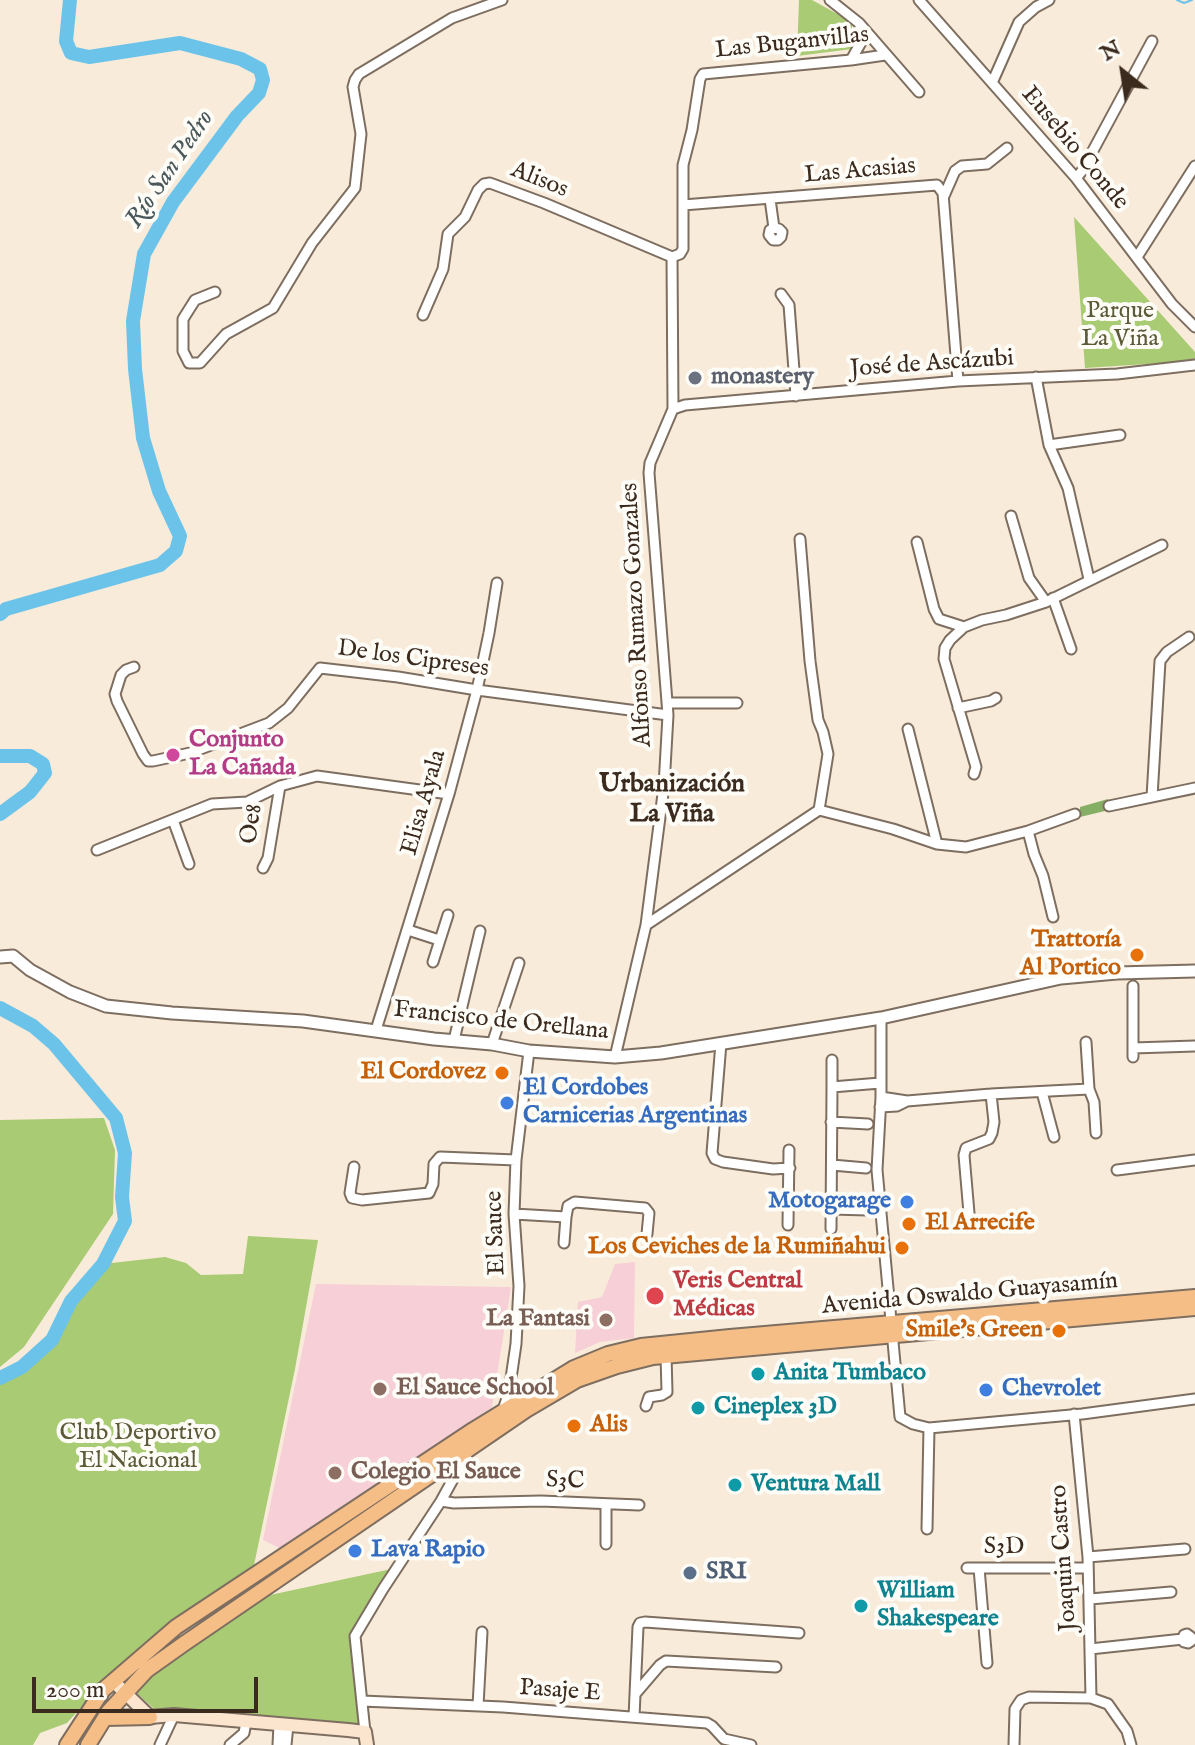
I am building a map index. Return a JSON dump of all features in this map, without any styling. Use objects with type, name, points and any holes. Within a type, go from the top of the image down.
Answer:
[{"type":"main road","name":"Avenida Oswaldo Guayasamín","points":[[88,1745],[106,1718],[147,1670],[526,1410],[577,1380],[617,1366],[666,1355],[1195,1297]]},
{"type":"main road","name":"Avenida Oswaldo Guayasamín","points":[[67,1745],[103,1690],[176,1627],[470,1432],[574,1368],[608,1354],[641,1346],[1195,1308]]},
{"type":"main road","points":[[116,1678],[155,1716]]},
{"type":"main road","points":[[106,1718],[174,1715],[284,1725],[366,1739]]},
{"type":"street","points":[[215,292],[195,300],[183,319],[183,351],[189,363],[200,363],[226,334],[273,308],[312,243],[355,188],[361,134],[353,87],[359,74],[452,18],[502,0]]},
{"type":"street","name":"Las Buganvillas","points":[[830,0],[859,23],[919,92]]},
{"type":"street","name":"Eusebio Conde","points":[[919,0],[1076,178],[1172,304],[1195,327]]},
{"type":"street","points":[[992,83],[1019,22],[1049,0]]},
{"type":"street","points":[[851,60],[863,39],[859,23]]},
{"type":"street","points":[[1076,178],[1152,41]]},
{"type":"street","name":"Las Buganvillas","points":[[683,205],[683,165],[703,74],[885,55]]},
{"type":"street","points":[[944,196],[955,171],[962,166],[987,164],[1007,148]]},
{"type":"street","points":[[1137,257],[1195,166]]},
{"type":"street","name":"Alisos","points":[[423,315],[443,269],[448,234],[465,217],[484,184],[490,183],[544,203],[672,257]]},
{"type":"street","name":"Las Acasias","points":[[683,205],[937,185],[944,196],[958,381]]},
{"type":"street","points":[[770,199],[774,228]]},
{"type":"street","points":[[673,409],[672,257],[683,249],[683,205]]},
{"type":"street","points":[[781,294],[789,305],[796,396]]},
{"type":"street","name":"José de Ascázubi","points":[[673,409],[685,405],[958,381],[1117,374],[1195,365]]},
{"type":"street","points":[[1036,377],[1049,445],[1068,488],[1089,579]]},
{"type":"street","name":"Alfonso Rumazo Gonzales","points":[[615,1057],[646,925],[664,786],[668,703],[649,473],[650,463],[673,409]]},
{"type":"street","points":[[1049,445],[1120,435]]},
{"type":"street","points":[[1011,516],[1029,578],[1050,600],[1071,649]]},
{"type":"street","points":[[646,925],[819,810],[828,754],[818,720],[810,661],[800,539]]},
{"type":"street","points":[[917,542],[939,619],[964,627]]},
{"type":"street","points":[[974,774],[976,767],[944,659],[950,640],[964,627],[1050,600],[1162,545]]},
{"type":"street","name":"Elisa Ayala","points":[[376,1030],[449,794],[477,690],[497,583]]},
{"type":"street","points":[[1152,797],[1160,661],[1167,652],[1189,637]]},
{"type":"street","name":"De los Cipreses","points":[[134,667],[121,675],[115,694],[148,761],[190,753],[269,723],[288,708],[320,668],[668,715]]},
{"type":"street","points":[[958,708],[996,698]]},
{"type":"street","points":[[668,703],[737,703]]},
{"type":"street","points":[[908,729],[937,844]]},
{"type":"street","points":[[97,850],[212,804],[247,802],[280,786],[317,776],[449,794]]},
{"type":"street","name":"Oe8","points":[[263,868],[268,858],[280,786]]},
{"type":"street","points":[[1109,806],[1195,788]]},
{"type":"street","points":[[819,810],[937,844],[966,847],[1028,831],[1075,814]]},
{"type":"street","points":[[173,820],[189,864]]},
{"type":"street","points":[[1028,831],[1053,917]]},
{"type":"street","points":[[433,962],[448,915]]},
{"type":"street","points":[[408,930],[439,940]]},
{"type":"street","points":[[454,1040],[480,931]]},
{"type":"street","name":"Francisco de Orellana","points":[[0,957],[13,956],[30,970],[70,992],[106,1006],[303,1021],[529,1051],[615,1057],[661,1053],[881,1018],[1061,978],[1195,971]]},
{"type":"street","points":[[492,1044],[519,963]]},
{"type":"street","points":[[1133,986],[1133,1052],[1195,1046]]},
{"type":"street","points":[[881,1018],[877,1170],[900,1417],[929,1428],[1195,1399]]},
{"type":"street","points":[[1086,1042],[1096,1133]]},
{"type":"street","points":[[721,1043],[711,1139],[715,1159],[773,1169],[790,1168]]},
{"type":"street","name":"El Sauce","points":[[502,1413],[509,1392],[516,1344],[519,1286],[514,1214],[516,1160],[529,1051]]},
{"type":"street","points":[[831,1229],[832,1060]]},
{"type":"street","points":[[832,1087],[880,1083]]},
{"type":"street","points":[[880,1102],[1089,1089]]},
{"type":"street","points":[[1042,1092],[1054,1137]]},
{"type":"street","points":[[969,1213],[964,1155],[966,1148],[989,1139],[994,1122],[991,1094]]},
{"type":"street","points":[[831,1122],[868,1124]]},
{"type":"street","points":[[788,1225],[789,1150]]},
{"type":"street","points":[[354,1167],[350,1193],[352,1198],[362,1200],[429,1193],[433,1184],[434,1164],[440,1157],[516,1160]]},
{"type":"street","points":[[1117,1170],[1195,1160]]},
{"type":"street","points":[[832,1165],[866,1168]]},
{"type":"street","points":[[564,1243],[568,1206],[575,1202],[645,1208],[649,1213],[647,1234]]},
{"type":"street","points":[[831,1209],[868,1210]]},
{"type":"street","points":[[514,1214],[566,1217]]},
{"type":"street","points":[[646,1406],[649,1397],[667,1392],[666,1355]]},
{"type":"street","name":"Joaquin Castro","points":[[1074,1414],[1088,1562],[1091,1698]]},
{"type":"street","points":[[927,1529],[929,1428]]},
{"type":"street","points":[[366,1739],[355,1636],[441,1501],[470,1449]]},
{"type":"street","name":"S3C","points":[[441,1501],[639,1505]]},
{"type":"street","points":[[606,1504],[606,1544]]},
{"type":"street","name":"S3D","points":[[967,1568],[1088,1562],[1185,1549]]},
{"type":"street","points":[[979,1568],[987,1663]]},
{"type":"street","points":[[1090,1599],[1171,1592]]},
{"type":"street","points":[[634,1717],[640,1623],[799,1633]]},
{"type":"street","points":[[478,1706],[482,1632]]},
{"type":"street","points":[[1090,1649],[1183,1639]]},
{"type":"street","points":[[636,1693],[666,1661],[776,1667]]},
{"type":"street","points":[[1014,1745],[1015,1709],[1021,1700],[1029,1697],[1091,1698],[1108,1704],[1127,1731],[1131,1745]]},
{"type":"street","name":"Pasaje E","points":[[362,1701],[707,1723],[724,1739],[750,1745]]},
{"type":"street","points":[[160,1745],[174,1715]]},
{"type":"street","points":[[230,1745],[244,1733],[246,1722]]},
{"type":"street","points":[[278,1745],[284,1725]]},
{"type":"street","points":[[284,1725],[286,1745]]},
{"type":"shaded area","name":"La Fantasi","points":[[635,1262],[634,1338],[600,1342],[575,1353],[578,1302],[602,1297],[615,1264]]},
{"type":"shaded area","name":"Colegio El Sauce","points":[[316,1284],[511,1287],[492,1407],[281,1549],[263,1540]]},
{"type":"green space","points":[[799,0],[812,0],[852,22],[852,49],[797,56]]},
{"type":"green space","name":"Parque La Viña","points":[[1074,217],[1195,352],[1195,361],[1085,368]]},
{"type":"green space","points":[[1108,799],[1109,810],[1080,817],[1080,807]]},
{"type":"green space","points":[[104,1118],[115,1150],[113,1214],[24,1347],[0,1367],[0,1120]]},
{"type":"green space","name":"Club Deportivo El Nacional","points":[[248,1236],[318,1240],[253,1570],[96,1691],[67,1723],[40,1733],[33,1745],[0,1745],[0,1378],[22,1367],[52,1340],[71,1301],[103,1264],[165,1257],[186,1263],[201,1275],[243,1274]]},
{"type":"green space","points":[[396,1568],[354,1636],[367,1737],[161,1715],[131,1688],[270,1595]]},
{"type":"waterway","name":"Río San Pedro","points":[[0,614],[6,609],[160,565],[176,551],[180,536],[159,491],[143,438],[135,369],[133,321],[144,254],[173,202],[237,116],[259,93],[263,80],[260,69],[241,59],[180,43],[89,57],[71,53],[66,41],[70,0]]},
{"type":"waterway","points":[[1177,0],[1184,3],[1192,0]]},
{"type":"waterway","name":"Río San Pedro","points":[[0,756],[30,756],[43,764],[45,773],[30,792],[0,814]]},
{"type":"waterway","name":"Río San Pedro","points":[[0,1008],[33,1026],[54,1044],[116,1118],[125,1153],[122,1197],[125,1221],[103,1264],[71,1301],[52,1340],[22,1367],[0,1378]]},
{"type":"place","name":"monastery","points":[[695,378]]},
{"type":"place","name":"Conjunto La Cañada","points":[[173,755]]},
{"type":"place","name":"Trattoría Al Portico","points":[[1137,955]]},
{"type":"place","name":"El Cordovez","points":[[502,1073]]},
{"type":"place","name":"El Cordobes Carnicerias Argentinas","points":[[507,1103]]},
{"type":"place","name":"Motogarage","points":[[907,1202]]},
{"type":"place","name":"El Arrecife","points":[[909,1224]]},
{"type":"place","name":"Los Ceviches de la Rumiñahui","points":[[902,1248]]},
{"type":"place","name":"Veris Central Médicas","points":[[655,1296]]},
{"type":"place","name":"La Fantasi","points":[[606,1320]]},
{"type":"place","name":"Smile's Green","points":[[1059,1331]]},
{"type":"place","name":"Anita Tumbaco","points":[[758,1374]]},
{"type":"place","name":"El Sauce School","points":[[380,1389]]},
{"type":"place","name":"Chevrolet","points":[[986,1390]]},
{"type":"place","name":"Cineplex 3D","points":[[698,1408]]},
{"type":"place","name":"Alis","points":[[574,1426]]},
{"type":"place","name":"Colegio El Sauce","points":[[335,1473]]},
{"type":"place","name":"Ventura Mall","points":[[735,1485]]},
{"type":"place","name":"Lava Rapio","points":[[355,1551]]},
{"type":"place","name":"SRI","points":[[690,1573]]},
{"type":"place","name":"William Shakespeare","points":[[861,1606]]},
{"type":"district","name":"Urbanización La Viña","points":[[672,801]]}]
